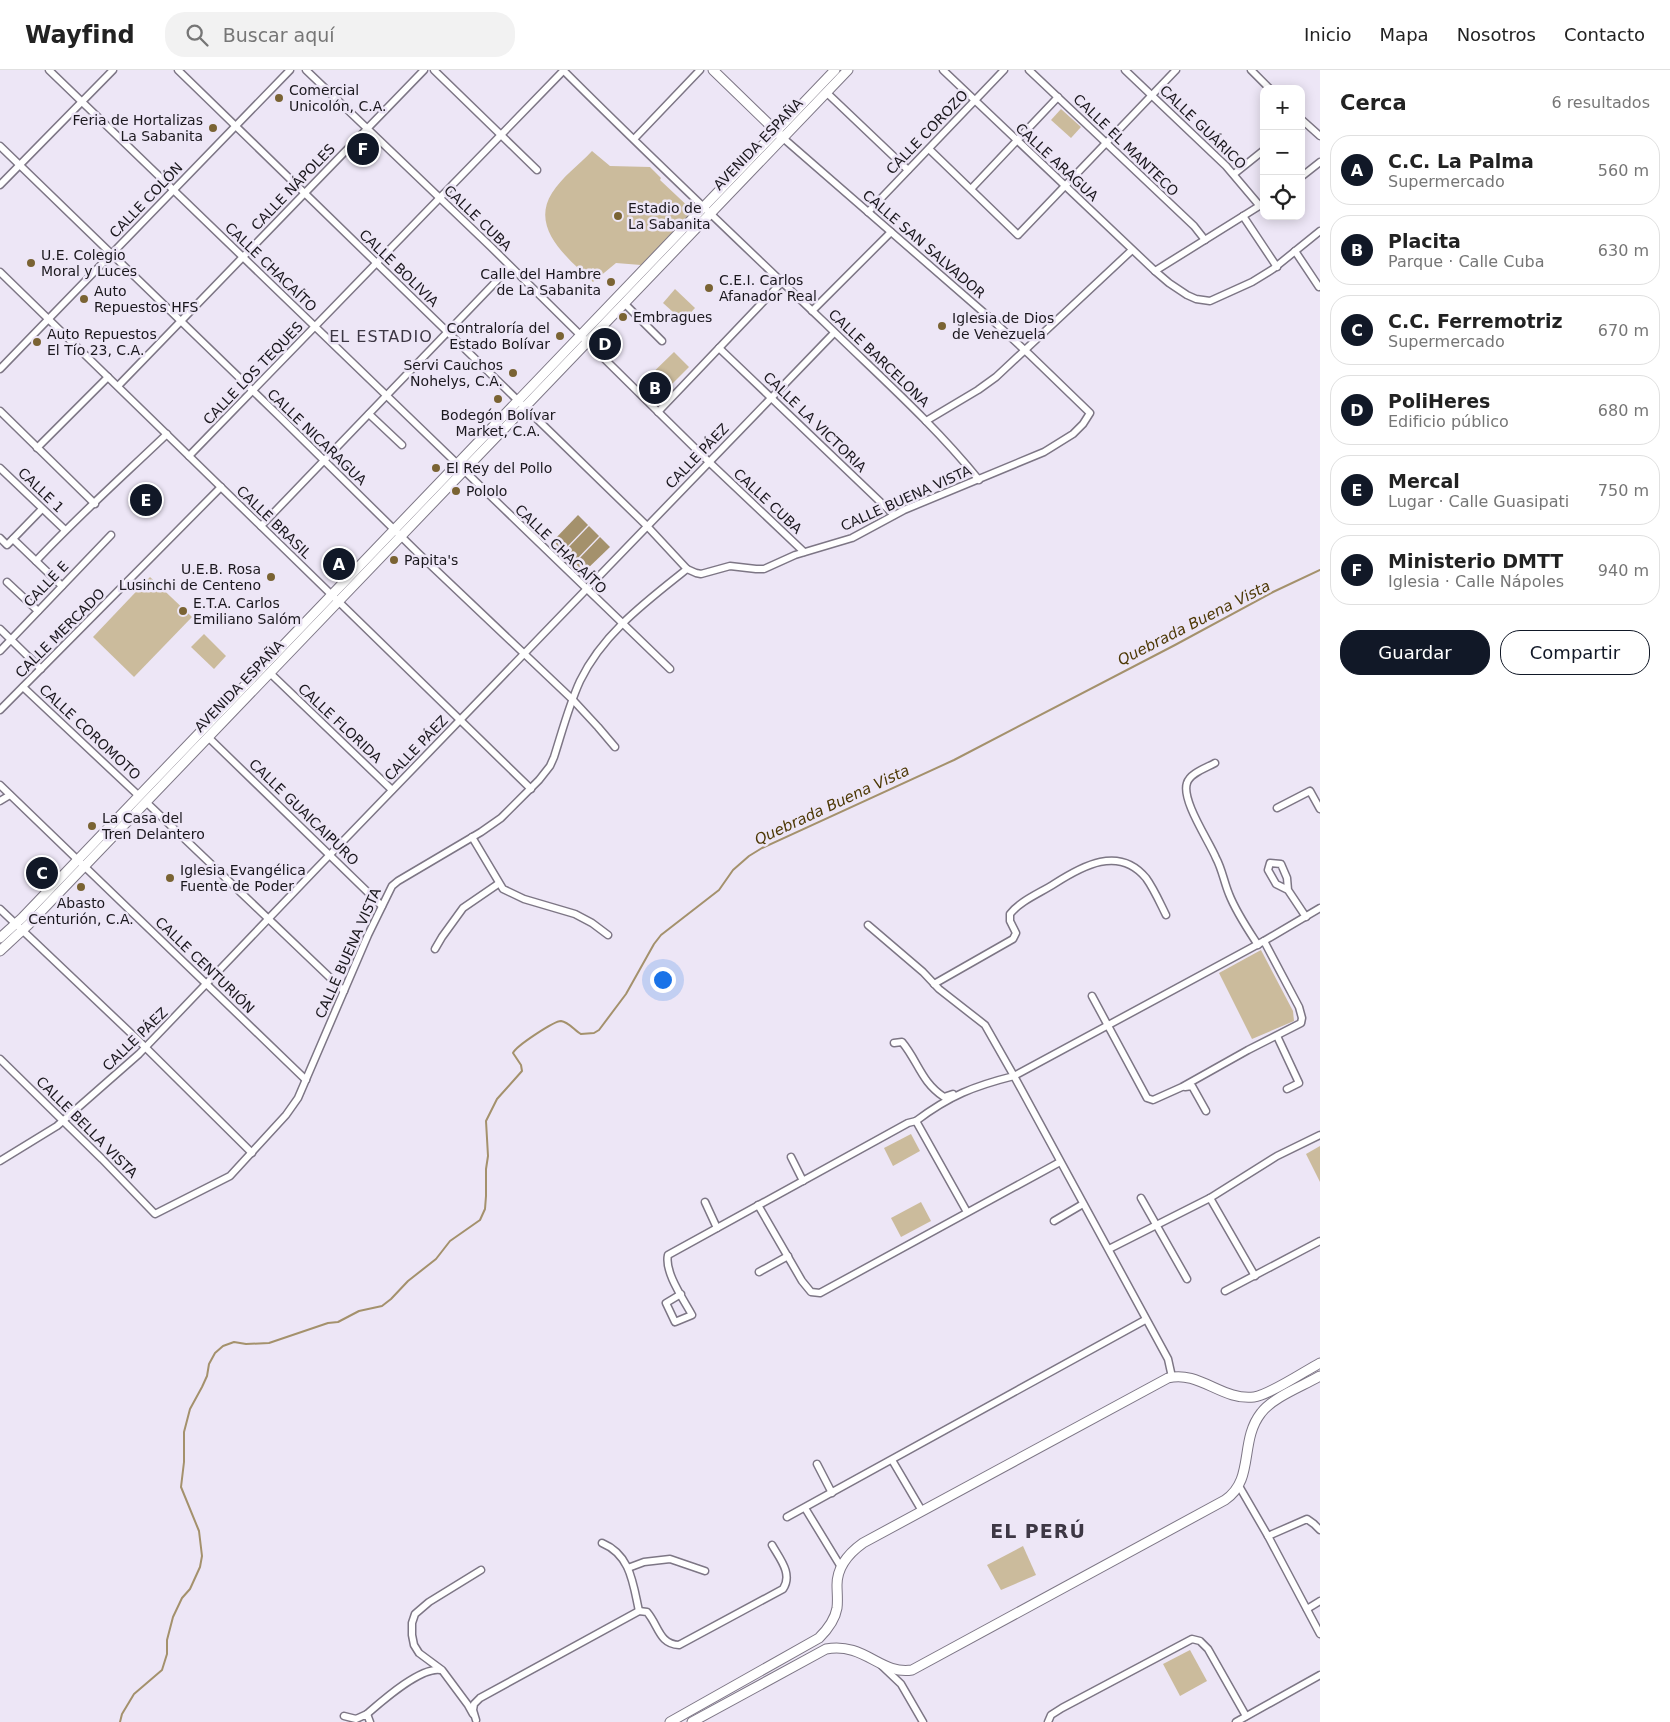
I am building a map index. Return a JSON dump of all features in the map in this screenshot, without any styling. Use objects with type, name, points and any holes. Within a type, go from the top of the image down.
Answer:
[{"type":"main road","points":[[713,70],[780,134]]},
{"type":"main road","name":"AVENIDA ESPAÑA","points":[[0,951],[19,927],[780,134],[835,70]]},
{"type":"main road","name":"AVENIDA ESPAÑA","points":[[780,134],[827,93],[848,70]]},
{"type":"main road","name":"AVENIDA ESPAÑA","points":[[583,339],[624,303],[707,210]]},
{"type":"main road","name":"AVENIDA ESPAÑA","points":[[143,799],[208,737],[270,673],[335,599]]},
{"type":"main road","name":"AVENIDA ESPAÑA","points":[[0,938],[19,927]]},
{"type":"main road","points":[[670,1722],[819,1638],[829,1626],[836,1609],[837,1578],[841,1566],[848,1557],[860,1546],[922,1511],[1150,1386],[1172,1377],[1190,1378],[1231,1395],[1254,1397],[1320,1363]]},
{"type":"main road","points":[[692,1722],[826,1649],[849,1649],[861,1652],[897,1670],[907,1671],[918,1667],[1225,1500],[1239,1486],[1245,1468],[1250,1434],[1260,1414],[1270,1404],[1320,1376]]},
{"type":"street","name":"CALLE CHACAÍTO","points":[[49,70],[670,669]]},
{"type":"street","points":[[0,185],[113,70]]},
{"type":"street","name":"CALLE BOLIVIA","points":[[178,70],[647,526],[687,569]]},
{"type":"street","name":"CALLE COLÓN","points":[[0,368],[290,70]]},
{"type":"street","name":"CALLE CUBA","points":[[306,70],[804,552]]},
{"type":"street","name":"CALLE NÁPOLES","points":[[118,386],[424,70]]},
{"type":"street","points":[[434,70],[537,170]]},
{"type":"street","name":"CALLE LOS TEQUES","points":[[190,456],[564,70]]},
{"type":"street","name":"CALLE BARCELONA","points":[[564,70],[926,421],[959,455],[979,480]]},
{"type":"street","points":[[634,139],[700,70]]},
{"type":"street","name":"CALLE ARAGUA","points":[[943,70],[1155,271],[1179,290],[1196,299],[1208,301],[1252,282],[1277,266],[1320,231]]},
{"type":"street","name":"CALLE COROZO","points":[[868,212],[1004,70]]},
{"type":"street","name":"CALLE EL MANTECO","points":[[1029,70],[1194,226],[1205,240]]},
{"type":"street","name":"CALLE GUÁRICO","points":[[1125,70],[1234,174],[1260,202]]},
{"type":"street","points":[[929,149],[1018,235],[1176,70]]},
{"type":"street","points":[[1251,70],[1266,85]]},
{"type":"street","points":[[827,93],[908,170]]},
{"type":"street","points":[[971,189],[1058,98]]},
{"type":"street","points":[[1305,122],[1320,136]]},
{"type":"street","name":"CALLE SAN SALVADOR","points":[[780,134],[1026,350],[1090,414]]},
{"type":"street","name":"CALLE NICARAGUA","points":[[0,146],[397,533],[573,700],[615,747]]},
{"type":"street","points":[[1234,174],[1260,153]]},
{"type":"street","points":[[1304,175],[1320,162]]},
{"type":"street","points":[[1155,271],[1260,205]]},
{"type":"street","points":[[1243,216],[1277,266]]},
{"type":"street","points":[[812,311],[891,232]]},
{"type":"street","points":[[926,421],[987,384],[1132,250]]},
{"type":"street","points":[[1295,251],[1319,287]]},
{"type":"street","points":[[261,526],[510,267]]},
{"type":"street","name":"CALLE BRASIL","points":[[0,272],[531,789]]},
{"type":"street","points":[[658,412],[782,282]]},
{"type":"street","points":[[624,303],[662,342]]},
{"type":"street","name":"CALLE PÁEZ","points":[[0,1161],[50,1132],[146,1047],[834,333]]},
{"type":"street","name":"CALLE LA VICTORIA","points":[[719,348],[894,515]]},
{"type":"street","points":[[38,448],[108,377]]},
{"type":"street","points":[[0,412],[95,504]]},
{"type":"street","points":[[369,414],[402,446]]},
{"type":"street","name":"CALLE BUENA VISTA","points":[[155,1214],[225,1180],[252,1153],[292,1107],[306,1080],[368,935],[392,886],[501,818],[531,789],[550,766],[580,682],[591,662],[622,624],[687,569],[701,574],[730,566],[761,570],[804,552],[852,538],[894,515],[1044,452],[1065,440],[1079,429],[1090,414]]},
{"type":"street","points":[[36,561],[65,530],[95,504],[167,434]]},
{"type":"street","name":"CALLE 1","points":[[0,468],[65,530]]},
{"type":"street","name":"CALLE MERCADO","points":[[0,710],[221,487]]},
{"type":"street","points":[[3,543],[13,539],[42,509]]},
{"type":"street","name":"CALLE E","points":[[0,651],[111,535]]},
{"type":"street","points":[[13,539],[62,586]]},
{"type":"street","points":[[7,582],[38,611]]},
{"type":"street","points":[[0,629],[41,669]]},
{"type":"street","name":"CALLE FLORIDA","points":[[270,673],[392,790]]},
{"type":"street","name":"CALLE COROMOTO","points":[[23,687],[344,992]]},
{"type":"street","name":"CALLE GUAICAIPURO","points":[[208,737],[382,906]]},
{"type":"street","points":[[1092,996],[1148,1098],[1153,1100],[1182,1087],[1301,1023],[1300,1007],[1289,986],[1232,900],[1219,863],[1194,816],[1187,795],[1186,787],[1189,779],[1215,764]]},
{"type":"street","name":"CALLE CENTURIÓN","points":[[0,785],[306,1080]]},
{"type":"street","points":[[1277,808],[1310,791],[1320,809]]},
{"type":"street","points":[[0,801],[10,795]]},
{"type":"street","points":[[472,837],[502,889],[511,894],[580,917],[608,935]]},
{"type":"street","points":[[934,984],[1013,939],[1016,933],[1010,921],[1010,914],[1020,905],[1066,876],[1102,861],[1117,860],[1137,869],[1151,885],[1166,915]]},
{"type":"street","points":[[435,949],[463,908],[498,884]]},
{"type":"street","points":[[1288,890],[1306,917]]},
{"type":"street","points":[[0,909],[146,1047],[252,1153]]},
{"type":"street","points":[[894,1043],[902,1042],[911,1052],[919,1072],[928,1084],[944,1097],[1014,1076],[1320,910]]},
{"type":"street","points":[[868,925],[934,984],[985,1025],[1168,1359],[1172,1377]]},
{"type":"street","points":[[1277,1036],[1299,1083],[1287,1089]]},
{"type":"street","name":"CALLE BELLA VISTA","points":[[0,1059],[155,1214]]},
{"type":"street","points":[[1182,1087],[1192,1086],[1206,1111]]},
{"type":"street","points":[[681,1294],[666,1303],[675,1322],[692,1315],[669,1271],[666,1262],[668,1255],[908,1123],[916,1121],[959,1093]]},
{"type":"street","points":[[916,1121],[968,1212]]},
{"type":"street","points":[[1109,1249],[1210,1198],[1277,1156],[1320,1135]]},
{"type":"street","points":[[791,1157],[803,1181]]},
{"type":"street","points":[[758,1205],[802,1281],[811,1292],[820,1293],[1060,1162]]},
{"type":"street","points":[[1141,1198],[1187,1279]]},
{"type":"street","points":[[1210,1198],[1255,1276]]},
{"type":"street","points":[[704,1202],[717,1228]]},
{"type":"street","points":[[1054,1222],[1082,1204]]},
{"type":"street","points":[[1225,1291],[1320,1240]]},
{"type":"street","points":[[759,1272],[788,1256]]},
{"type":"street","points":[[787,1517],[1145,1320]]},
{"type":"street","points":[[892,1460],[922,1511]]},
{"type":"street","points":[[817,1464],[832,1492]]},
{"type":"street","points":[[1239,1486],[1320,1634]]},
{"type":"street","points":[[805,1508],[841,1566]]},
{"type":"street","points":[[1268,1536],[1307,1519],[1320,1530]]},
{"type":"street","points":[[602,1543],[611,1547],[622,1557],[628,1568],[639,1611]]},
{"type":"street","points":[[476,1721],[473,1710],[474,1704],[480,1698],[639,1611],[647,1612],[653,1618],[664,1640],[671,1644],[680,1645],[783,1589],[787,1578],[786,1571],[772,1545]]},
{"type":"street","points":[[628,1568],[644,1562],[670,1559],[705,1571]]},
{"type":"street","points":[[476,1721],[468,1705],[442,1670],[419,1653],[414,1644],[412,1623],[415,1614],[443,1592],[481,1570]]},
{"type":"street","points":[[1307,1609],[1320,1601]]},
{"type":"street","points":[[1048,1722],[1051,1715],[1062,1708],[1192,1639],[1200,1641],[1208,1649],[1246,1716]]},
{"type":"street","points":[[876,1661],[901,1684],[923,1722]]},
{"type":"street","points":[[344,1716],[359,1721],[387,1696],[424,1672],[435,1669],[442,1670]]},
{"type":"street","points":[[1236,1722],[1320,1675]]},
{"type":"street","points":[[367,1714],[370,1722]]},
{"type":"shaded area","points":[[1061,109],[1081,127],[1071,138],[1051,120]]},
{"type":"shaded area","name":"Estadio de La Sabanita","points":[[592,151],[610,166],[650,167],[661,178],[660,180],[694,212],[641,265],[616,263],[593,282],[555,243],[545,219],[546,206],[556,187]]},
{"type":"shaded area","points":[[701,215],[703,216],[587,335],[587,334]]},
{"type":"shaded area","points":[[675,289],[695,308],[683,321],[663,303]]},
{"type":"shaded area","points":[[674,352],[689,367],[669,387],[672,390],[662,400],[656,402],[639,386]]},
{"type":"shaded area","points":[[578,515],[588,525],[563,551],[553,541]]},
{"type":"shaded area","points":[[589,526],[599,536],[574,562],[564,552]]},
{"type":"shaded area","points":[[600,537],[610,547],[584,572],[575,563]]},
{"type":"shaded area","points":[[150,577],[192,617],[134,677],[93,637]]},
{"type":"shaded area","points":[[328,604],[329,606],[90,855],[89,854]]},
{"type":"shaded area","points":[[204,634],[226,656],[214,669],[191,647]]},
{"type":"shaded area","points":[[1261,950],[1293,1011],[1294,1021],[1252,1039],[1219,973]]},
{"type":"shaded area","points":[[911,1134],[920,1151],[893,1166],[884,1148]]},
{"type":"shaded area","points":[[1320,1146],[1320,1182],[1306,1154]]},
{"type":"shaded area","points":[[921,1202],[931,1221],[901,1237],[891,1218]]},
{"type":"shaded area","points":[[1023,1546],[1036,1575],[1001,1590],[987,1565]]},
{"type":"shaded area","points":[[1190,1650],[1207,1681],[1180,1696],[1163,1664]]},
{"type":"waterway","name":"Quebrada Buena Vista","points":[[120,1722],[122,1714],[134,1694],[162,1670],[167,1654],[167,1640],[173,1617],[182,1598],[190,1589],[200,1567],[202,1556],[199,1531],[181,1487],[184,1462],[184,1432],[190,1409],[207,1376],[209,1364],[215,1353],[223,1346],[234,1342],[246,1344],[269,1343],[328,1323],[338,1322],[359,1311],[382,1306],[408,1281],[436,1259],[450,1241],[480,1220],[485,1209],[486,1196],[488,1156],[486,1121],[497,1099],[522,1071],[521,1065],[513,1053],[516,1050],[544,1029],[561,1021],[567,1023],[581,1034],[594,1033],[599,1030],[626,994],[661,935],[719,890],[733,870],[762,848],[954,760],[1273,592],[1320,570]]},
{"type":"place","name":"Comercial Unicolón, C.A.","points":[[279,98]]},
{"type":"place","name":"Feria de Hortalizas La Sabanita","points":[[213,128]]},
{"type":"place","name":"Ministerio DMTT","points":[[363,149]]},
{"type":"place","name":"Estadio de La Sabanita","points":[[618,216]]},
{"type":"place","name":"U.E. Colegio Moral y Luces","points":[[31,263]]},
{"type":"place","name":"Calle del Hambre de La Sabanita","points":[[611,282]]},
{"type":"place","name":"C.E.I. Carlos Afanador Real","points":[[709,288]]},
{"type":"place","name":"Auto Repuestos HFS","points":[[84,299]]},
{"type":"place","name":"Embragues","points":[[623,317]]},
{"type":"place","name":"Iglesia de Dios de Venezuela","points":[[942,326]]},
{"type":"place","name":"Contraloría del Estado Bolívar","points":[[560,336]]},
{"type":"place","name":"Auto Repuestos El Tío 23, C.A.","points":[[37,342]]},
{"type":"place","name":"PoliHeres","points":[[605,344]]},
{"type":"place","name":"Servi Cauchos Nohelys, C.A.","points":[[513,373]]},
{"type":"place","name":"Placita","points":[[655,388]]},
{"type":"place","name":"Bodegón Bolívar Market, C.A.","points":[[498,399]]},
{"type":"place","name":"El Rey del Pollo","points":[[436,468]]},
{"type":"place","name":"Pololo","points":[[456,491]]},
{"type":"place","name":"Mercal","points":[[146,500]]},
{"type":"place","name":"Papita's","points":[[394,560]]},
{"type":"place","name":"C.C. La Palma","points":[[339,564]]},
{"type":"place","name":"U.E.B. Rosa Lusinchi de Centeno","points":[[271,577]]},
{"type":"place","name":"E.T.A. Carlos Emiliano Salóm","points":[[183,611]]},
{"type":"place","name":"La Casa del Tren Delantero","points":[[92,826]]},
{"type":"place","name":"C.C. Ferremotriz","points":[[42,873]]},
{"type":"place","name":"Iglesia Evangélica Fuente de Poder","points":[[170,878]]},
{"type":"place","name":"Abasto Centurión, C.A.","points":[[81,887]]},
{"type":"district","name":"EL ESTADIO","points":[[381,336]]},
{"type":"district","name":"EL PERÚ","points":[[1038,1531]]}]
